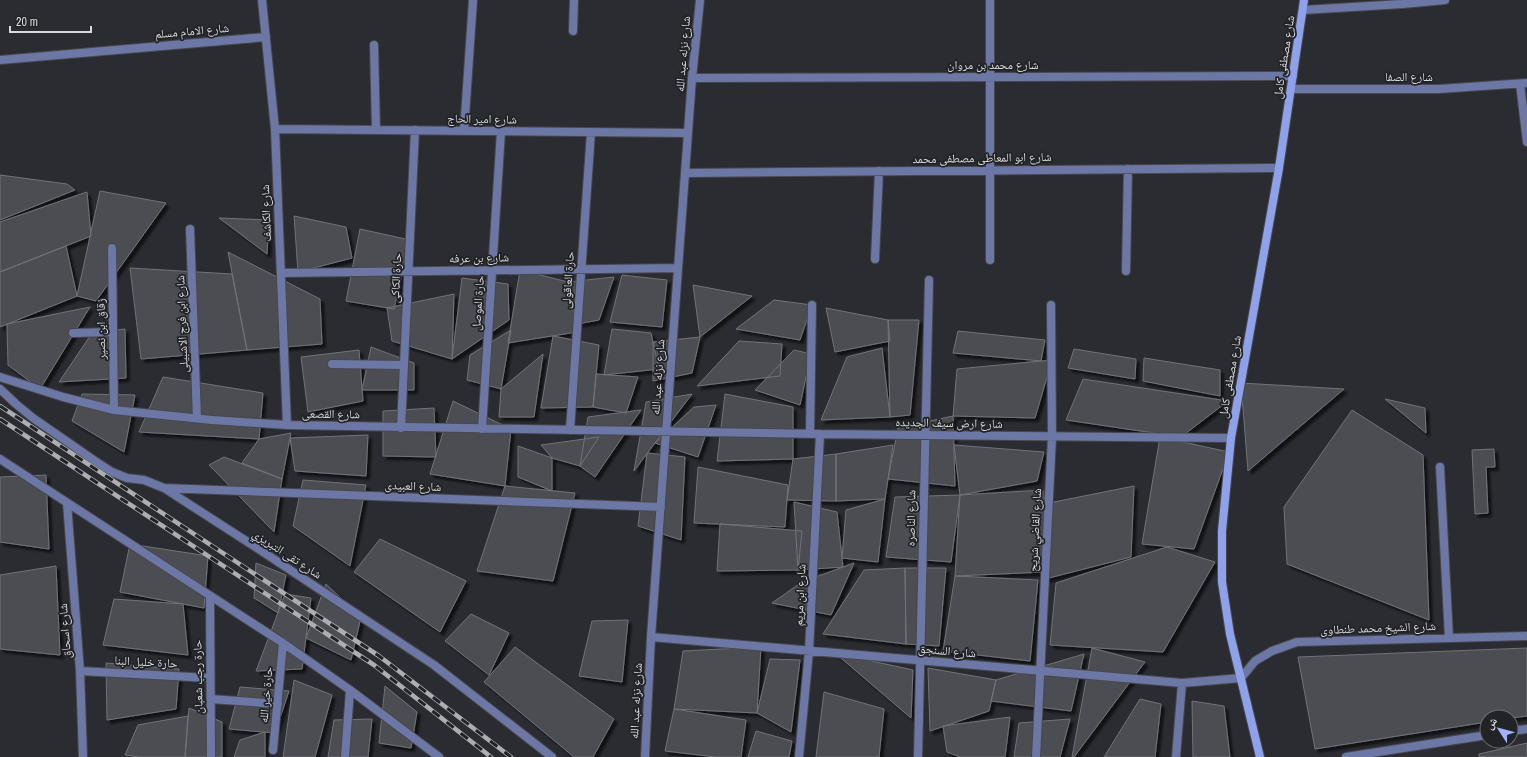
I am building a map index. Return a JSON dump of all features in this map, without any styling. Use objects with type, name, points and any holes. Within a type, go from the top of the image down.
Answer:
[{"type":"main road","name":"شارع مصطفى كامل","points":[[1260,757],[1230,634],[1222,582],[1222,531],[1231,438],[1279,168],[1304,0]]},
{"type":"street","name":"شارع الكاشف","points":[[262,0],[275,129],[287,425]]},
{"type":"street","points":[[464,131],[473,0]]},
{"type":"street","points":[[574,0],[574,31]]},
{"type":"street","name":"شارع نزله عبد الله","points":[[646,757],[651,637],[692,78],[700,0]]},
{"type":"street","points":[[990,0],[990,260]]},
{"type":"street","points":[[1303,10],[1445,0]]},
{"type":"street","name":"شارع الامام مسلم","points":[[0,60],[266,37]]},
{"type":"street","points":[[374,45],[376,130]]},
{"type":"street","name":"شارع محمد بن مروان","points":[[692,78],[1293,76]]},
{"type":"street","points":[[1524,83],[1527,142]]},
{"type":"street","name":"شارع الصفا","points":[[1291,88],[1439,89],[1524,83]]},
{"type":"street","name":"شارع امير الحاج","points":[[275,129],[688,133]]},
{"type":"street","name":"حارة الكاكى","points":[[401,428],[415,130]]},
{"type":"street","name":"حارة الموصل","points":[[482,429],[500,131]]},
{"type":"street","name":"حارة العاقولى","points":[[570,430],[591,132]]},
{"type":"street","points":[[1126,271],[1128,168]]},
{"type":"street","name":"شارع ابو المعاطى مصطفى محمد","points":[[686,173],[1128,168],[1279,168]]},
{"type":"street","points":[[875,259],[879,171]]},
{"type":"street","name":"شارع ابن فرج الاشبيلى","points":[[190,229],[197,418]]},
{"type":"street","name":"زقاق ابن نصير","points":[[112,248],[114,410]]},
{"type":"street","name":"شارع بن عرفه","points":[[281,273],[678,268]]},
{"type":"street","name":"شارع الناصره","points":[[918,757],[929,280]]},
{"type":"street","points":[[810,434],[812,305]]},
{"type":"street","name":"شارع القاضي شريح","points":[[1036,757],[1052,436],[1051,305]]},
{"type":"street","points":[[72,333],[113,332]]},
{"type":"street","points":[[332,364],[404,365]]},
{"type":"street","name":"شارع القصعى","points":[[0,377],[64,397],[114,410],[197,418],[287,425],[666,431]]},
{"type":"street","name":"شارع تقى التبريزي","points":[[0,389],[33,418],[112,472],[127,478],[144,480],[164,488],[434,665],[552,757]]},
{"type":"street","name":"شارع ارض سيف الجديده","points":[[666,431],[810,434],[1231,438]]},
{"type":"street","name":"شارع ابن مريم","points":[[799,757],[809,651],[820,434]]},
{"type":"street","points":[[0,459],[283,643],[350,690],[439,757]]},
{"type":"street","points":[[1440,467],[1449,638]]},
{"type":"street","name":"شارع العبيدى","points":[[164,488],[661,507]]},
{"type":"street","name":"شارع اسحاق","points":[[67,503],[80,671],[83,757]]},
{"type":"street","name":"حارة رجب شعبان","points":[[210,596],[211,757]]},
{"type":"street","name":"شارع الشيخ محمد طنطاوى","points":[[1241,678],[1255,661],[1272,651],[1297,642],[1527,636]]},
{"type":"street","name":"شارع السنجق","points":[[651,637],[1182,683],[1241,678]]},
{"type":"street","name":"حارة خير الله","points":[[273,750],[283,643]]},
{"type":"street","name":"حارة خليل البنا","points":[[80,671],[210,678]]},
{"type":"street","points":[[1176,757],[1182,683]]},
{"type":"street","points":[[345,757],[350,690]]},
{"type":"street","points":[[211,699],[278,704]]},
{"type":"street","points":[[1346,757],[1479,736]]},
{"type":"building","points":[[0,175],[67,184],[75,190],[0,220]]},
{"type":"building","points":[[100,191],[166,203],[96,301],[77,296]]},
{"type":"building","points":[[87,192],[91,236],[0,272],[0,222]]},
{"type":"building","points":[[294,216],[346,227],[352,258],[298,272]]},
{"type":"building","points":[[219,218],[269,220],[267,254]]},
{"type":"building","points":[[360,229],[410,240],[394,309],[346,301]]},
{"type":"building","points":[[66,246],[77,296],[0,327],[0,272]]},
{"type":"building","points":[[228,252],[320,299],[322,344],[247,350]]},
{"type":"building","points":[[130,268],[232,274],[247,350],[141,359]]},
{"type":"building","points":[[520,270],[568,282],[577,332],[508,343]]},
{"type":"building","points":[[622,275],[667,280],[662,327],[610,322]]},
{"type":"building","points":[[614,277],[599,320],[577,324],[568,282]]},
{"type":"building","points":[[462,278],[508,284],[509,320],[452,359]]},
{"type":"building","points":[[693,285],[752,296],[700,337]]},
{"type":"building","points":[[454,294],[452,359],[392,341],[387,308]]},
{"type":"building","points":[[774,300],[812,305],[800,340],[736,329]]},
{"type":"building","points":[[90,307],[40,389],[8,365],[7,324]]},
{"type":"building","points":[[826,308],[888,320],[890,341],[835,352]]},
{"type":"building","points":[[888,320],[919,320],[910,415],[890,417]]},
{"type":"building","points":[[125,329],[126,378],[59,382],[92,333]]},
{"type":"building","points":[[612,329],[651,333],[659,369],[604,375]]},
{"type":"building","points":[[511,330],[501,389],[467,380],[470,355]]},
{"type":"building","points":[[958,331],[1045,340],[1041,361],[953,353]]},
{"type":"building","points":[[553,336],[599,345],[593,407],[541,408]]},
{"type":"building","points":[[700,337],[692,373],[653,381],[653,342]]},
{"type":"building","points":[[739,341],[782,344],[780,376],[697,386]]},
{"type":"building","points":[[371,347],[414,363],[414,390],[362,390]]},
{"type":"building","points":[[882,348],[890,417],[821,420],[847,357]]},
{"type":"building","points":[[1074,349],[1136,359],[1135,379],[1068,368]]},
{"type":"building","points":[[359,350],[363,401],[308,412],[301,357]]},
{"type":"building","points":[[794,350],[811,354],[800,405],[755,390]]},
{"type":"building","points":[[543,354],[534,417],[499,417],[501,389]]},
{"type":"building","points":[[1144,358],[1220,370],[1220,396],[1143,381]]},
{"type":"building","points":[[1052,360],[1035,418],[953,416],[957,369]]},
{"type":"building","points":[[596,374],[638,377],[626,413],[593,407]]},
{"type":"building","points":[[163,377],[263,393],[259,439],[139,432]]},
{"type":"building","points":[[1083,379],[1228,401],[1181,437],[1066,420]]},
{"type":"building","points":[[1241,383],[1344,389],[1248,471]]},
{"type":"building","points":[[82,394],[135,395],[124,452],[72,421]]},
{"type":"building","points":[[692,394],[655,443],[634,471],[646,402]]},
{"type":"building","points":[[725,394],[793,407],[793,459],[717,461]]},
{"type":"building","points":[[1385,399],[1425,408],[1426,433]]},
{"type":"building","points":[[453,401],[511,429],[505,486],[430,474]]},
{"type":"building","points":[[716,405],[698,457],[655,443],[694,407]]},
{"type":"building","points":[[434,408],[436,457],[383,456],[383,411]]},
{"type":"building","points":[[641,410],[595,477],[580,466],[588,417]]},
{"type":"building","points":[[1352,410],[1423,455],[1429,620],[1287,564],[1284,507]]},
{"type":"building","points":[[953,416],[955,486],[888,479],[898,428]]},
{"type":"building","points":[[291,433],[282,479],[242,463],[259,439]]},
{"type":"building","points":[[368,435],[366,476],[295,471],[290,438]]},
{"type":"building","points":[[599,437],[580,466],[552,458],[541,445]]},
{"type":"building","points":[[1160,437],[1229,452],[1194,549],[1142,544]]},
{"type":"building","points":[[893,445],[885,499],[836,501],[836,454]]},
{"type":"building","points":[[954,445],[1044,452],[1037,481],[960,495]]},
{"type":"building","points":[[518,446],[552,458],[552,491],[518,477]]},
{"type":"building","points":[[1494,449],[1495,467],[1486,467],[1488,513],[1475,514],[1472,450]]},
{"type":"building","points":[[647,453],[685,457],[681,540],[638,526]]},
{"type":"building","points":[[836,454],[836,501],[787,500],[793,459]]},
{"type":"building","points":[[224,457],[282,479],[274,532],[209,465]]},
{"type":"building","points":[[698,467],[788,485],[785,527],[694,523]]},
{"type":"building","points":[[46,475],[49,549],[0,542],[0,477]]},
{"type":"building","points":[[303,480],[366,485],[350,566],[293,526]]},
{"type":"building","points":[[505,486],[575,493],[553,581],[477,571]]},
{"type":"building","points":[[1134,486],[1131,557],[1045,579],[1049,503]]},
{"type":"building","points":[[1043,490],[1045,572],[955,576],[960,495]]},
{"type":"building","points":[[960,495],[951,562],[886,557],[895,497]]},
{"type":"building","points":[[885,499],[878,562],[842,558],[846,510]]},
{"type":"building","points":[[794,502],[837,512],[843,567],[798,570]]},
{"type":"building","points":[[720,524],[802,531],[798,570],[717,571]]},
{"type":"building","points":[[380,539],[466,581],[440,632],[354,572]]},
{"type":"building","points":[[130,544],[208,556],[204,608],[120,592]]},
{"type":"building","points":[[1167,547],[1215,562],[1163,652],[1050,645],[1056,583]]},
{"type":"building","points":[[256,563],[286,575],[278,613],[254,598]]},
{"type":"building","points":[[854,563],[831,615],[772,603],[802,582]]},
{"type":"building","points":[[56,566],[60,655],[0,649],[0,575]]},
{"type":"building","points":[[905,568],[906,644],[823,634],[864,570]]},
{"type":"building","points":[[905,568],[946,568],[939,646],[906,644]]},
{"type":"building","points":[[955,576],[1038,580],[1030,661],[943,651]]},
{"type":"building","points":[[326,584],[361,617],[351,660],[306,638]]},
{"type":"building","points":[[285,594],[311,598],[302,669],[256,671]]},
{"type":"building","points":[[114,599],[183,604],[188,655],[103,645]]},
{"type":"building","points":[[471,614],[509,633],[489,675],[445,641]]},
{"type":"building","points":[[628,620],[622,682],[579,676],[592,621]]},
{"type":"building","points":[[515,647],[614,719],[593,757],[574,757],[484,682]]},
{"type":"building","points":[[761,647],[757,713],[674,709],[683,651]]},
{"type":"building","points":[[1092,648],[1145,662],[1074,757],[1072,757]]},
{"type":"building","points":[[1527,648],[1527,716],[1519,717],[1519,709],[1479,709],[1479,723],[1315,749],[1298,657]]},
{"type":"building","points":[[835,653],[913,670],[911,718]]},
{"type":"building","points":[[1084,654],[1071,711],[991,701],[996,680]]},
{"type":"building","points":[[770,659],[800,660],[791,732],[757,713]]},
{"type":"building","points":[[106,663],[179,669],[176,709],[107,720]]},
{"type":"building","points":[[928,668],[996,680],[989,711],[930,731]]},
{"type":"building","points":[[294,680],[332,695],[315,757],[283,757]]},
{"type":"building","points":[[385,686],[417,712],[411,748],[379,743]]},
{"type":"building","points":[[240,687],[289,691],[275,733],[229,729]]},
{"type":"building","points":[[824,692],[884,709],[879,757],[816,757]]},
{"type":"building","points":[[1140,699],[1161,704],[1155,757],[1104,757]]},
{"type":"building","points":[[1192,701],[1224,706],[1230,757],[1193,757]]},
{"type":"building","points":[[189,708],[222,722],[222,757],[185,757]]},
{"type":"building","points":[[674,709],[746,720],[741,757],[716,757],[665,751]]},
{"type":"building","points":[[188,716],[185,757],[139,757],[125,755],[138,725]]},
{"type":"building","points":[[1010,717],[1005,757],[960,757],[947,752],[943,726]]},
{"type":"building","points":[[372,719],[368,757],[328,757],[334,720]]},
{"type":"building","points":[[1070,719],[1060,757],[1014,757],[1019,723]]},
{"type":"building","points":[[756,731],[792,741],[789,757],[748,757]]},
{"type":"building","points":[[265,732],[265,757],[234,757],[240,740]]},
{"type":"building","points":[[1527,743],[1527,757],[1479,757],[1479,754],[1501,749],[1519,749],[1519,745]]},
{"type":"railway","points":[[0,406],[379,656],[511,757]]},
{"type":"railway","points":[[0,419],[374,665],[491,757]]}]
